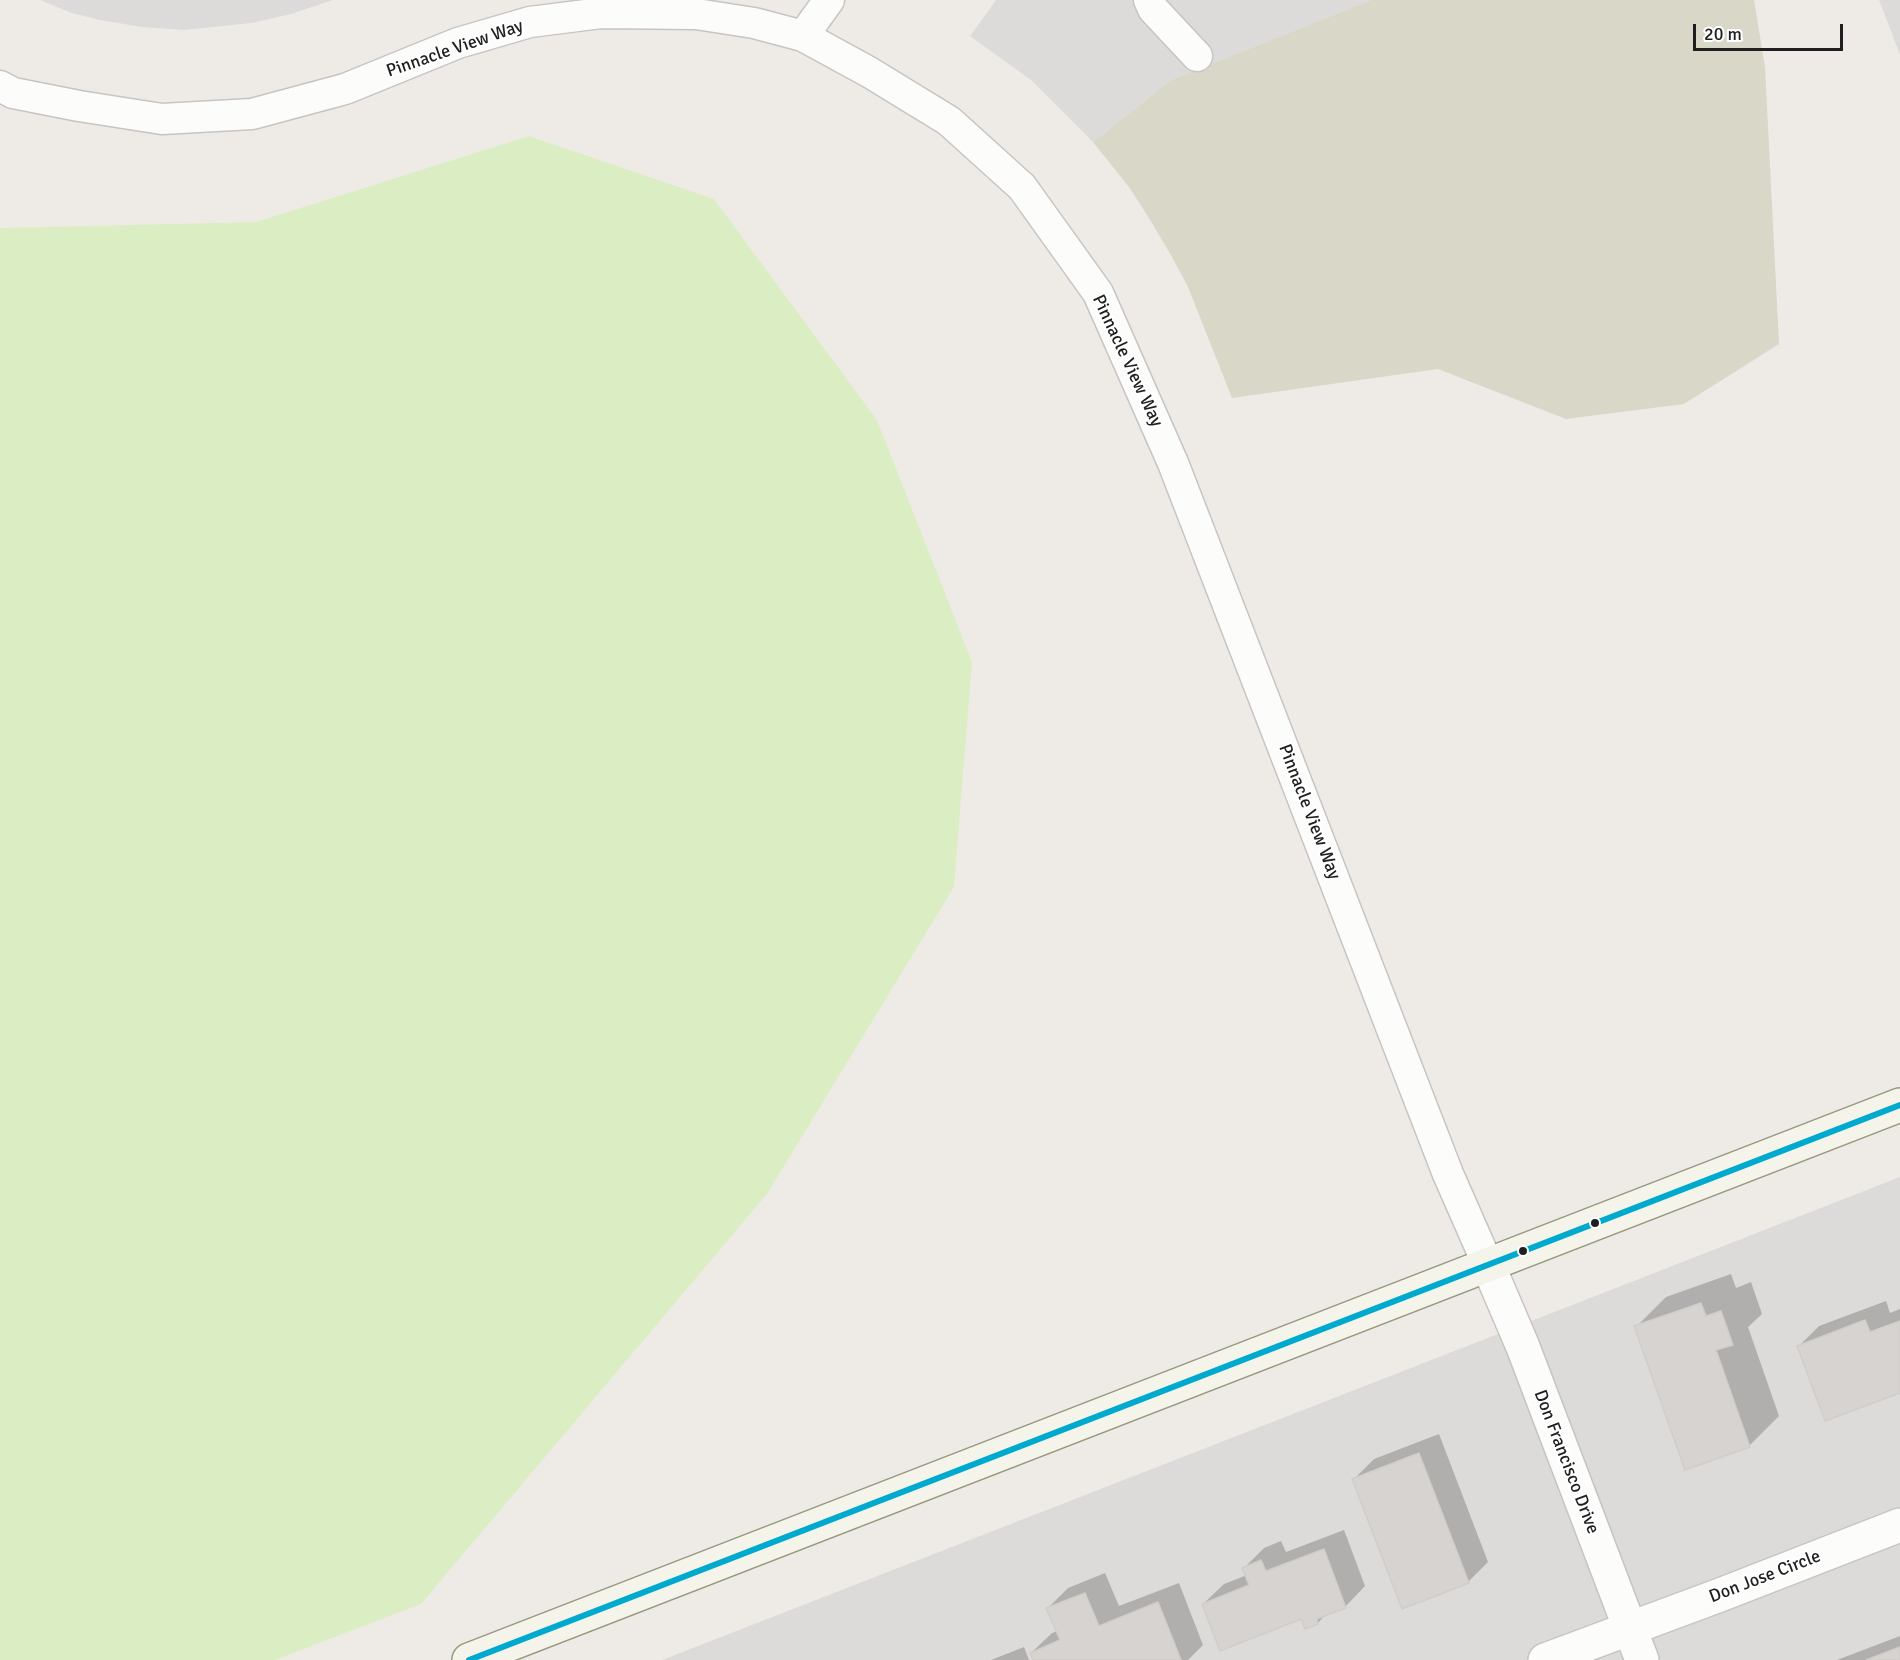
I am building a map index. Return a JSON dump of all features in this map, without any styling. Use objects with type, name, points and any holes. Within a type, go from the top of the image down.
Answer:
[{"type":"street","points":[[469,1660],[1900,1105]]},
{"type":"street","name":"Don Francisco Drive","points":[[1488,1265],[1522,1347],[1642,1660]]},
{"type":"street","name":"Don Jose Circle","points":[[1545,1660],[1900,1525]]},
{"type":"lane","points":[[803,36],[829,0]]},
{"type":"lane","points":[[1149,0],[1153,9],[1197,56]]},
{"type":"lane","name":"Pinnacle View Way","points":[[0,86],[14,93],[162,119],[252,114],[345,89],[458,43],[530,22],[601,13],[696,14],[754,23],[803,36],[869,72],[949,121],[1022,187],[1098,293],[1178,474],[1448,1174],[1488,1265]]},
{"type":"shaded area","points":[[40,0],[333,0],[291,14],[252,23],[184,30],[142,27],[100,20],[72,13]]},
{"type":"shaded area","points":[[996,0],[1371,0],[1171,80],[1093,142],[1031,80],[970,36]]},
{"type":"shaded area","points":[[1371,0],[1754,0],[1765,67],[1779,344],[1684,404],[1566,419],[1438,369],[1232,398],[1188,287],[1172,257],[1129,187],[1093,142],[1171,80]]},
{"type":"shaded area","points":[[1879,0],[1900,0],[1900,55]]},
{"type":"shaded area","points":[[1900,1177],[1900,1660],[662,1660],[1439,1357]]},
{"type":"green space","points":[[529,136],[714,199],[877,420],[972,662],[954,887],[767,1194],[421,1604],[275,1660],[0,1660],[0,228],[256,222]]},
{"type":"building","points":[[1701,1303],[1706,1316],[1721,1311],[1733,1345],[1716,1350],[1750,1447],[1685,1470],[1634,1326]]},
{"type":"building","points":[[1865,1320],[1870,1332],[1900,1321],[1900,1393],[1825,1421],[1797,1346]]},
{"type":"building","points":[[1419,1453],[1469,1583],[1402,1609],[1352,1479]]},
{"type":"building","points":[[1324,1549],[1346,1608],[1317,1619],[1318,1624],[1305,1629],[1301,1619],[1220,1651],[1202,1604],[1249,1585],[1242,1568],[1261,1560],[1266,1571]]},
{"type":"building","points":[[1085,1593],[1099,1626],[1158,1602],[1181,1660],[1033,1660],[1030,1653],[1060,1640],[1046,1608]]},
{"type":"building","points":[[1900,1647],[1900,1660],[1866,1660]]},
{"type":"transit line","points":[[469,1660],[1900,1105]]}]
